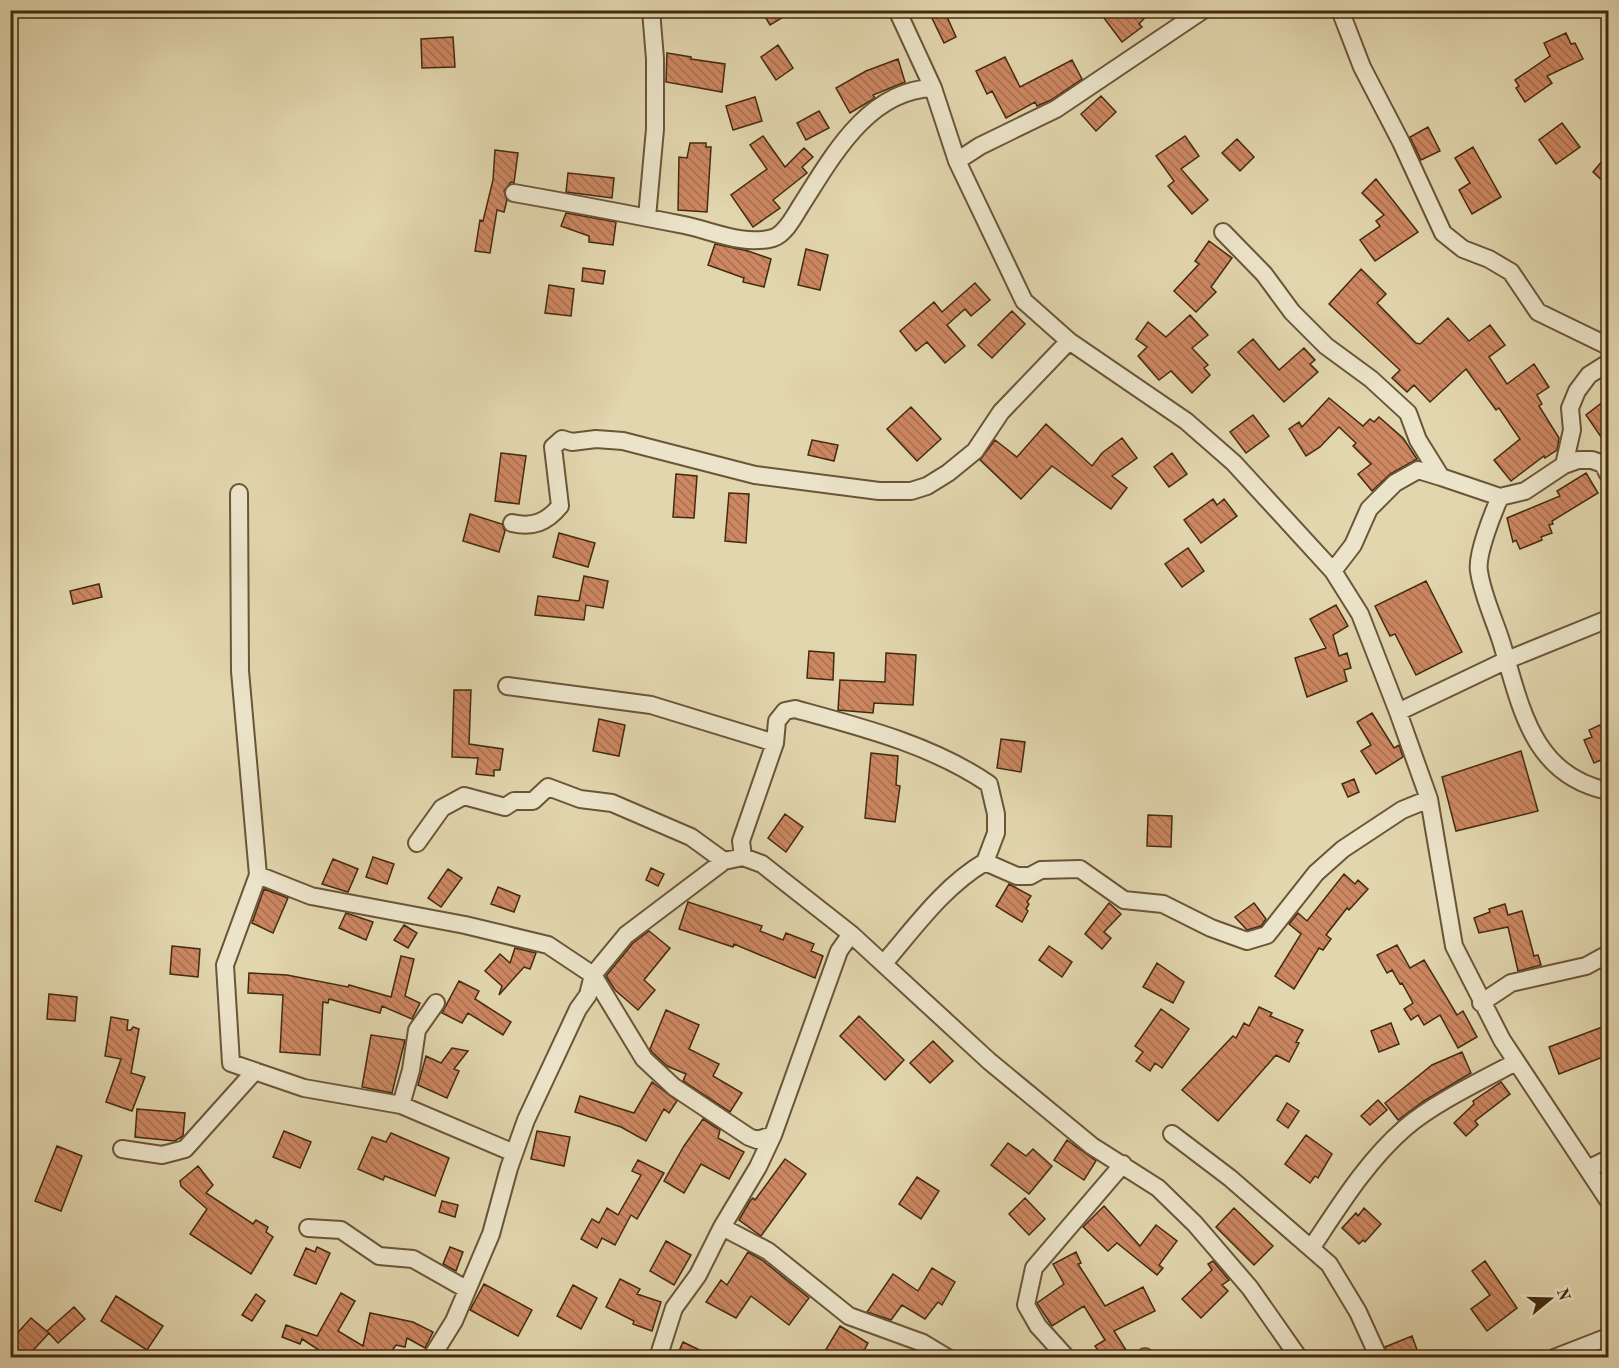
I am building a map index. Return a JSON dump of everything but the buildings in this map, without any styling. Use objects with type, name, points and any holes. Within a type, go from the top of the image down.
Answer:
[{"type":"street","points":[[647,218],[655,129],[655,59],[651,10]]},
{"type":"street","points":[[897,10],[933,88],[957,161],[1024,301],[1069,341],[1186,421],[1234,464],[1333,571],[1360,614],[1429,800],[1454,946],[1481,1003],[1516,1062],[1608,1200]]},
{"type":"street","points":[[957,161],[980,146],[1056,109],[1203,10]]},
{"type":"street","points":[[1340,10],[1362,67],[1401,142],[1443,233],[1463,249],[1511,272],[1538,312],[1608,346]]},
{"type":"street","points":[[514,193],[647,218],[738,239],[772,238],[779,236],[848,135],[876,110],[908,92],[933,88]]},
{"type":"street","points":[[1223,232],[1264,274],[1292,312],[1326,346],[1371,379],[1408,413],[1418,440],[1441,477]]},
{"type":"street","points":[[512,523],[524,525],[541,523],[551,517],[560,506],[553,447],[562,439],[572,442],[596,439],[623,441],[755,475],[814,483],[879,491],[911,490],[927,486],[948,473],[975,451],[1001,412],[1069,341]]},
{"type":"street","points":[[1564,465],[1572,430],[1570,408],[1577,391],[1589,375],[1608,363]]},
{"type":"street","points":[[1572,430],[1593,460]]},
{"type":"street","points":[[1333,571],[1353,545],[1369,509],[1395,483],[1418,470],[1500,497],[1525,491],[1564,465],[1578,460],[1593,460],[1603,464],[1608,474]]},
{"type":"street","points":[[239,493],[240,671],[258,875],[225,965],[231,1063],[304,1088],[401,1104],[514,1153]]},
{"type":"street","points":[[1500,497],[1489,523],[1478,570],[1521,709],[1535,741],[1555,765],[1576,782],[1608,791]]},
{"type":"street","points":[[1398,712],[1507,660],[1608,619]]},
{"type":"street","points":[[507,686],[651,705],[774,742]]},
{"type":"street","points":[[743,857],[741,841],[748,814],[774,742],[777,721],[785,711],[795,709],[863,728],[958,763],[989,784],[996,814],[996,832],[985,862],[956,882],[884,963]]},
{"type":"street","points":[[417,843],[442,808],[464,796],[505,807],[514,801],[533,801],[548,787],[580,799],[612,803],[691,837],[723,861]]},
{"type":"street","points":[[985,862],[1017,876],[1030,876],[1041,870],[1080,868],[1124,900],[1163,904],[1211,928],[1247,941],[1267,934],[1316,873],[1343,849],[1402,810],[1429,800]]},
{"type":"street","points":[[431,1358],[454,1321],[491,1234],[514,1153],[578,1010],[588,995],[593,975],[626,935],[723,861],[743,857],[762,864],[851,934],[989,1061],[1092,1146],[1158,1188],[1195,1224],[1250,1288],[1299,1358]]},
{"type":"street","points":[[258,875],[311,896],[465,925],[548,945],[593,975],[644,1059],[674,1087],[749,1137],[757,1140],[773,1135]]},
{"type":"street","points":[[658,1358],[674,1308],[698,1275],[722,1227],[758,1167],[773,1135],[839,951],[851,934]]},
{"type":"street","points":[[1481,1003],[1511,983],[1586,966],[1608,954]]},
{"type":"street","points":[[401,1104],[411,1070],[417,1030],[436,1003]]},
{"type":"street","points":[[1312,1247],[1352,1188],[1407,1126],[1473,1085],[1516,1062]]},
{"type":"street","points":[[122,1149],[162,1155],[185,1149],[255,1071]]},
{"type":"street","points":[[1172,1134],[1312,1247],[1329,1264],[1358,1312],[1380,1358]]},
{"type":"street","points":[[1588,1169],[1608,1159]]},
{"type":"street","points":[[1067,1358],[1038,1326],[1026,1305],[1034,1268],[1123,1164]]},
{"type":"street","points":[[722,1227],[768,1251],[849,1316],[923,1343],[948,1358]]},
{"type":"street","points":[[308,1228],[341,1230],[379,1256],[413,1259],[466,1289]]},
{"type":"street","points":[[1554,1358],[1608,1337]]},
{"type":"waterway","points":[[10,691],[14,674]]}]
